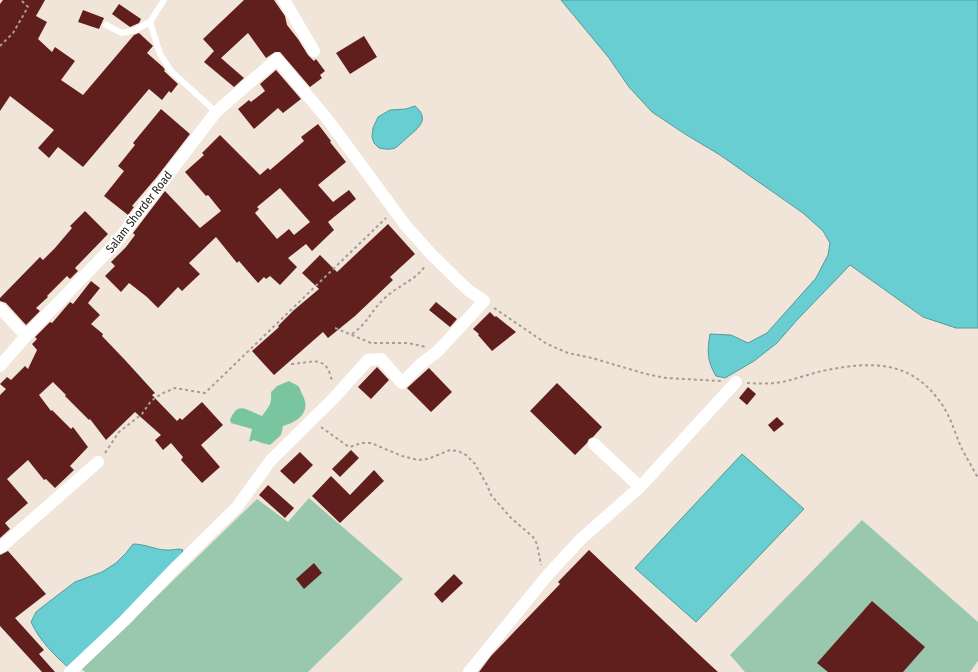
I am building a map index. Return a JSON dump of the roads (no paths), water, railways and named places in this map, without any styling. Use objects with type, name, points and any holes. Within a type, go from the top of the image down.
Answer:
[{"type":"street","points":[[284,0],[314,51]]},
{"type":"street","name":"Salam Shorder Road","points":[[0,366],[26,336],[116,243],[216,112],[277,59],[328,120],[394,211],[432,255],[468,290],[484,301],[438,351],[402,383],[381,359],[368,360],[348,384],[328,402],[312,420],[271,460],[237,507],[174,568],[124,621],[70,672]]},
{"type":"street","points":[[0,308],[26,336]]},
{"type":"street","points":[[469,672],[546,577],[582,539],[640,487],[736,382]]},
{"type":"street","points":[[594,444],[640,487]]},
{"type":"street","points":[[0,548],[98,462]]},
{"type":"lane","points":[[106,25],[122,33],[135,30],[150,22],[164,0]]},
{"type":"lane","points":[[150,22],[160,54],[171,71],[216,112]]},
{"type":"water","points":[[561,0],[978,0],[978,328],[956,328],[923,317],[850,265],[777,343],[754,361],[725,378],[716,376],[708,356],[710,334],[731,335],[748,343],[767,333],[816,278],[828,255],[830,243],[823,231],[803,213],[720,155],[652,112],[629,87],[609,58]]},
{"type":"water","points":[[415,106],[422,114],[422,122],[417,129],[395,148],[379,148],[374,143],[372,137],[373,128],[378,117],[390,110],[406,109]]},
{"type":"water","points":[[742,454],[804,509],[696,622],[635,568]]},
{"type":"water","points":[[133,544],[161,549],[183,550],[181,555],[144,594],[69,668],[48,647],[35,629],[31,622],[36,612],[75,582],[102,572],[116,563]]}]
